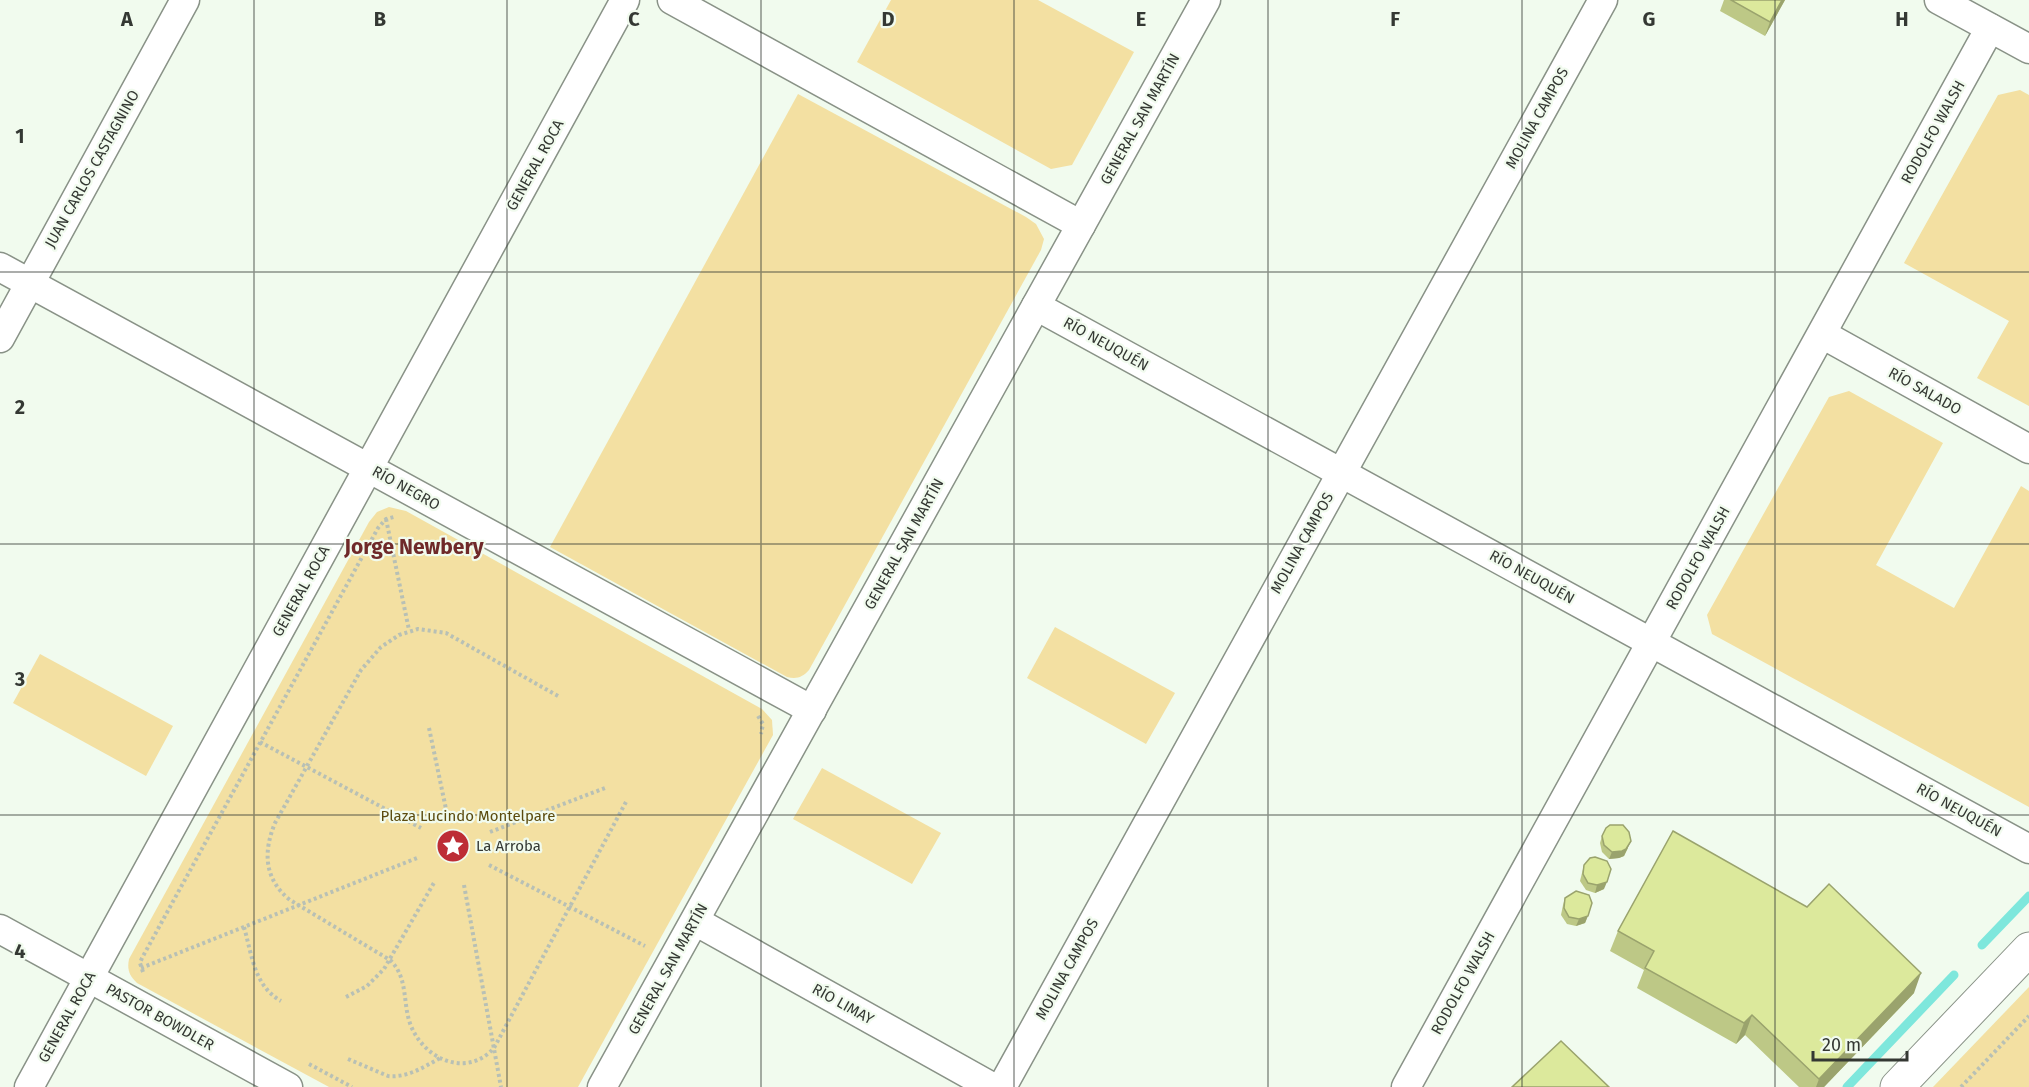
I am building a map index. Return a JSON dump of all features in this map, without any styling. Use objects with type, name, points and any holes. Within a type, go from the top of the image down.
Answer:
[{"type":"street","name":"JUAN CARLOS CASTAGNINO","points":[[0,338],[184,0]]},
{"type":"street","name":"GENERAL ROCA","points":[[28,1087],[625,0]]},
{"type":"street","points":[[672,0],[1081,225]]},
{"type":"street","name":"GENERAL SAN MARTÍN","points":[[602,1087],[1206,0]]},
{"type":"street","name":"MOLINA CAMPOS","points":[[1002,1087],[1603,0]]},
{"type":"street","points":[[1940,0],[2029,49]]},
{"type":"street","name":"RODOLFO WALSH","points":[[1406,1087],[1990,28]]},
{"type":"street","name":"RÍO NEGRO","points":[[0,267],[812,710]]},
{"type":"street","name":"RÍO NEUQUÉN","points":[[1036,306],[2029,849]]},
{"type":"street","name":"RÍO SALADO","points":[[1822,334],[2029,449]]},
{"type":"street","name":"RÍO LIMAY","points":[[694,921],[992,1087]]},
{"type":"street","name":"PASTOR BOWDLER","points":[[0,929],[288,1087]]},
{"type":"street","points":[[1897,1087],[2029,949]]},
{"type":"path","points":[[147,977],[141,968],[142,958],[378,528],[391,517],[403,519]]},
{"type":"path","points":[[386,519],[409,630]]},
{"type":"path","points":[[558,696],[446,633],[427,629],[409,630],[389,640],[367,662],[351,686],[275,823],[267,850],[269,871],[277,888],[298,905],[390,960],[401,975],[408,1017],[415,1034],[441,1058],[456,1064],[473,1064],[494,1048],[627,800]]},
{"type":"path","points":[[754,714],[763,724],[757,742]]},
{"type":"path","points":[[429,728],[446,809]]},
{"type":"path","points":[[260,742],[421,828]]},
{"type":"path","points":[[490,832],[605,788]]},
{"type":"path","points":[[141,968],[417,858]]},
{"type":"path","points":[[489,865],[645,946],[639,956]]},
{"type":"path","points":[[346,997],[373,981],[390,960],[435,881]]},
{"type":"path","points":[[464,885],[501,1087]]},
{"type":"path","points":[[244,927],[258,977],[267,991],[282,1001]]},
{"type":"path","points":[[1961,1087],[2029,1016]]},
{"type":"path","points":[[348,1059],[394,1077],[407,1075],[441,1058]]},
{"type":"green space","points":[[891,0],[1038,0],[1134,52],[1072,165],[1051,169],[857,62]]},
{"type":"green space","points":[[2020,90],[2029,95],[2029,406],[1977,378],[2009,321],[1904,263],[1998,95]]},
{"type":"green space","points":[[798,94],[1026,217],[1036,224],[1044,239],[1041,250],[809,670],[793,678],[787,677],[550,547]]},
{"type":"green space","points":[[1849,391],[1943,443],[1876,565],[1954,608],[2021,486],[2029,491],[2029,807],[1712,634],[1707,615],[1829,397]]},
{"type":"green space","name":"Plaza Lucindo Montelpare","points":[[389,507],[406,511],[762,709],[772,720],[773,735],[578,1087],[329,1087],[137,983],[129,972],[129,959],[369,522],[377,512]]},
{"type":"green space","points":[[1055,627],[1175,693],[1146,744],[1027,678]]},
{"type":"green space","points":[[40,654],[173,726],[146,776],[13,703]]},
{"type":"green space","points":[[822,768],[941,833],[912,884],[793,819]]},
{"type":"green space","points":[[2029,987],[2029,1087],[1933,1087]]},
{"type":"building","points":[[1731,0],[1782,0],[1770,22]]},
{"type":"building","points":[[1610,825],[1623,825],[1629,832],[1631,841],[1626,849],[1612,852],[1604,845],[1602,836]]},
{"type":"building","points":[[1673,831],[1807,907],[1829,884],[1921,973],[1819,1079],[1752,1015],[1744,1023],[1645,968],[1654,951],[1618,931]]},
{"type":"building","points":[[1595,857],[1607,861],[1611,869],[1607,882],[1597,885],[1588,883],[1583,874],[1584,865],[1590,858]]},
{"type":"building","points":[[1576,891],[1589,895],[1592,903],[1588,916],[1579,919],[1569,917],[1564,908],[1565,898]]},
{"type":"building","points":[[1561,1041],[1609,1087],[1512,1087]]},
{"type":"waterway","points":[[1982,945],[2029,896]]},
{"type":"waterway","points":[[1847,1087],[1954,975]]},
{"type":"place","name":"La Arroba","points":[[453,846]]},
{"type":"district","name":"Jorge Newbery","points":[[414,547]]}]
